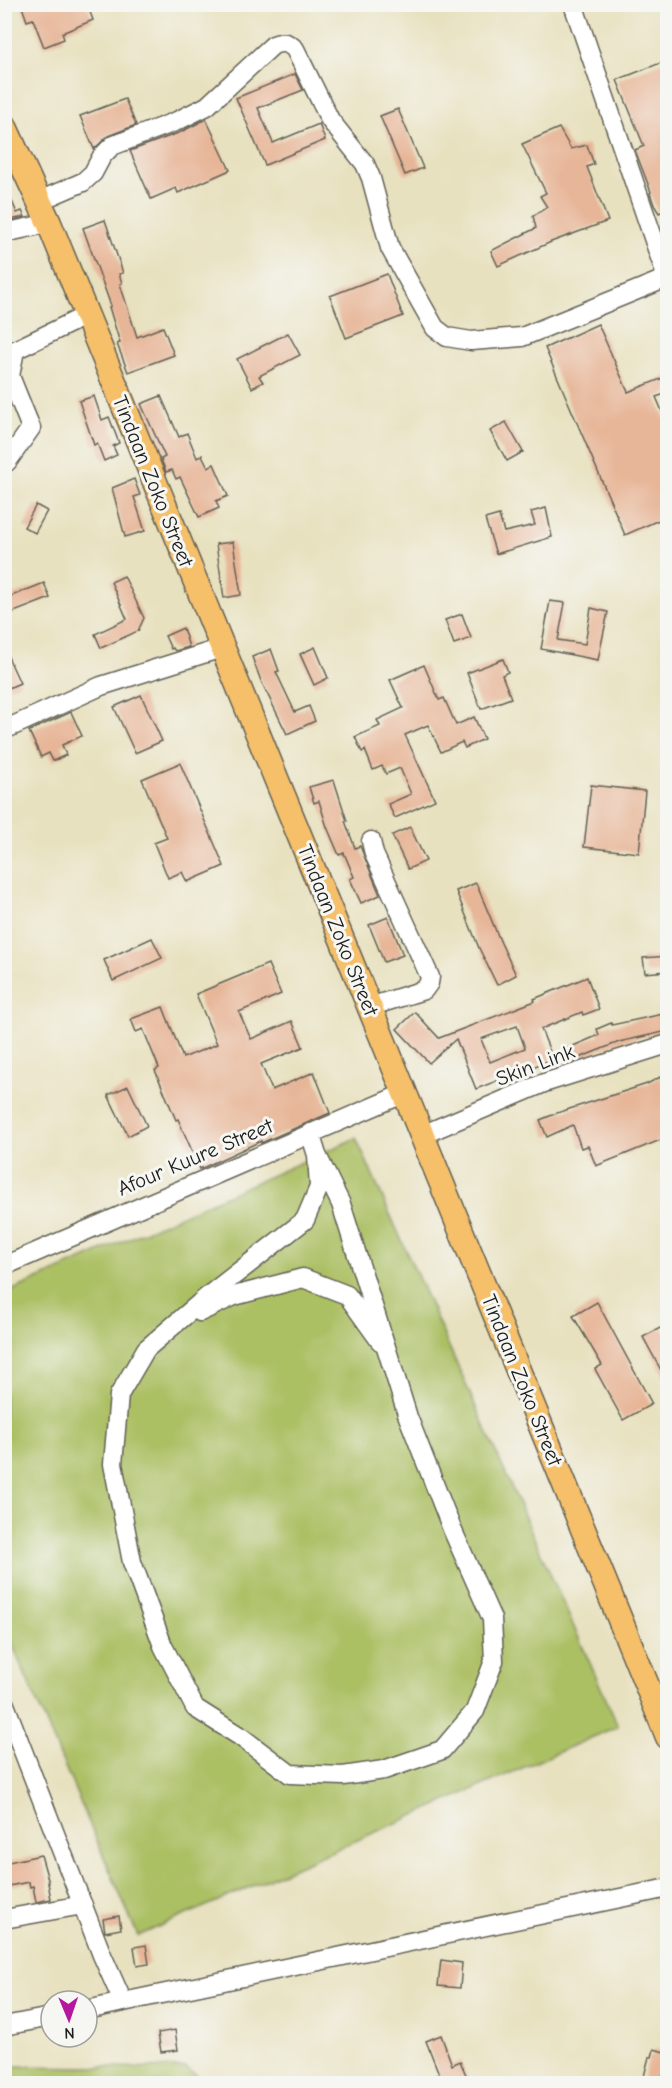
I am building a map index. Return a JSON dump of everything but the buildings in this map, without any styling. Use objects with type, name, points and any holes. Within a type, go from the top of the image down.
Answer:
[{"type":"main road","name":"Tindaan Zoko Street","points":[[4,125],[49,223],[85,316],[668,1737]]},
{"type":"street","points":[[39,201],[83,182],[93,173],[102,156],[112,146],[177,121],[207,106],[273,45],[288,43],[295,49],[330,120],[365,165],[371,178],[390,248],[435,328],[452,338],[471,341],[522,337],[667,280],[573,4]]},
{"type":"street","points":[[4,233],[49,223]]},
{"type":"street","points":[[7,462],[31,428],[7,377],[15,350],[85,316]]},
{"type":"street","points":[[4,730],[101,686],[222,648]]},
{"type":"street","points":[[369,1007],[424,990],[430,977],[371,841]]},
{"type":"street","name":"Skin Link","points":[[422,1135],[544,1083],[667,1045]]},
{"type":"street","name":"Afour Kuure Street","points":[[4,1266],[405,1093]]},
{"type":"street","points":[[310,1133],[317,1155],[340,1204],[408,1417],[425,1463],[492,1619],[494,1661],[475,1711],[442,1750],[384,1770],[343,1776],[290,1774],[240,1737],[195,1708],[162,1646],[132,1562],[113,1464],[119,1395],[146,1349],[209,1295],[305,1220],[319,1187],[317,1155]]},
{"type":"street","points":[[180,1321],[234,1296],[303,1278],[347,1294],[389,1354]]},
{"type":"street","points":[[4,1702],[102,1955],[123,2002]]},
{"type":"street","points":[[99,2007],[668,1888]]},
{"type":"street","points":[[4,1919],[83,1905]]},
{"type":"street","points":[[4,2026],[39,2019]]},
{"type":"green space","points":[[356,1138],[618,1726],[138,1936],[5,1628],[4,1294]]},
{"type":"green space","points":[[5,2066],[186,2068],[209,2083],[5,2083]]}]
